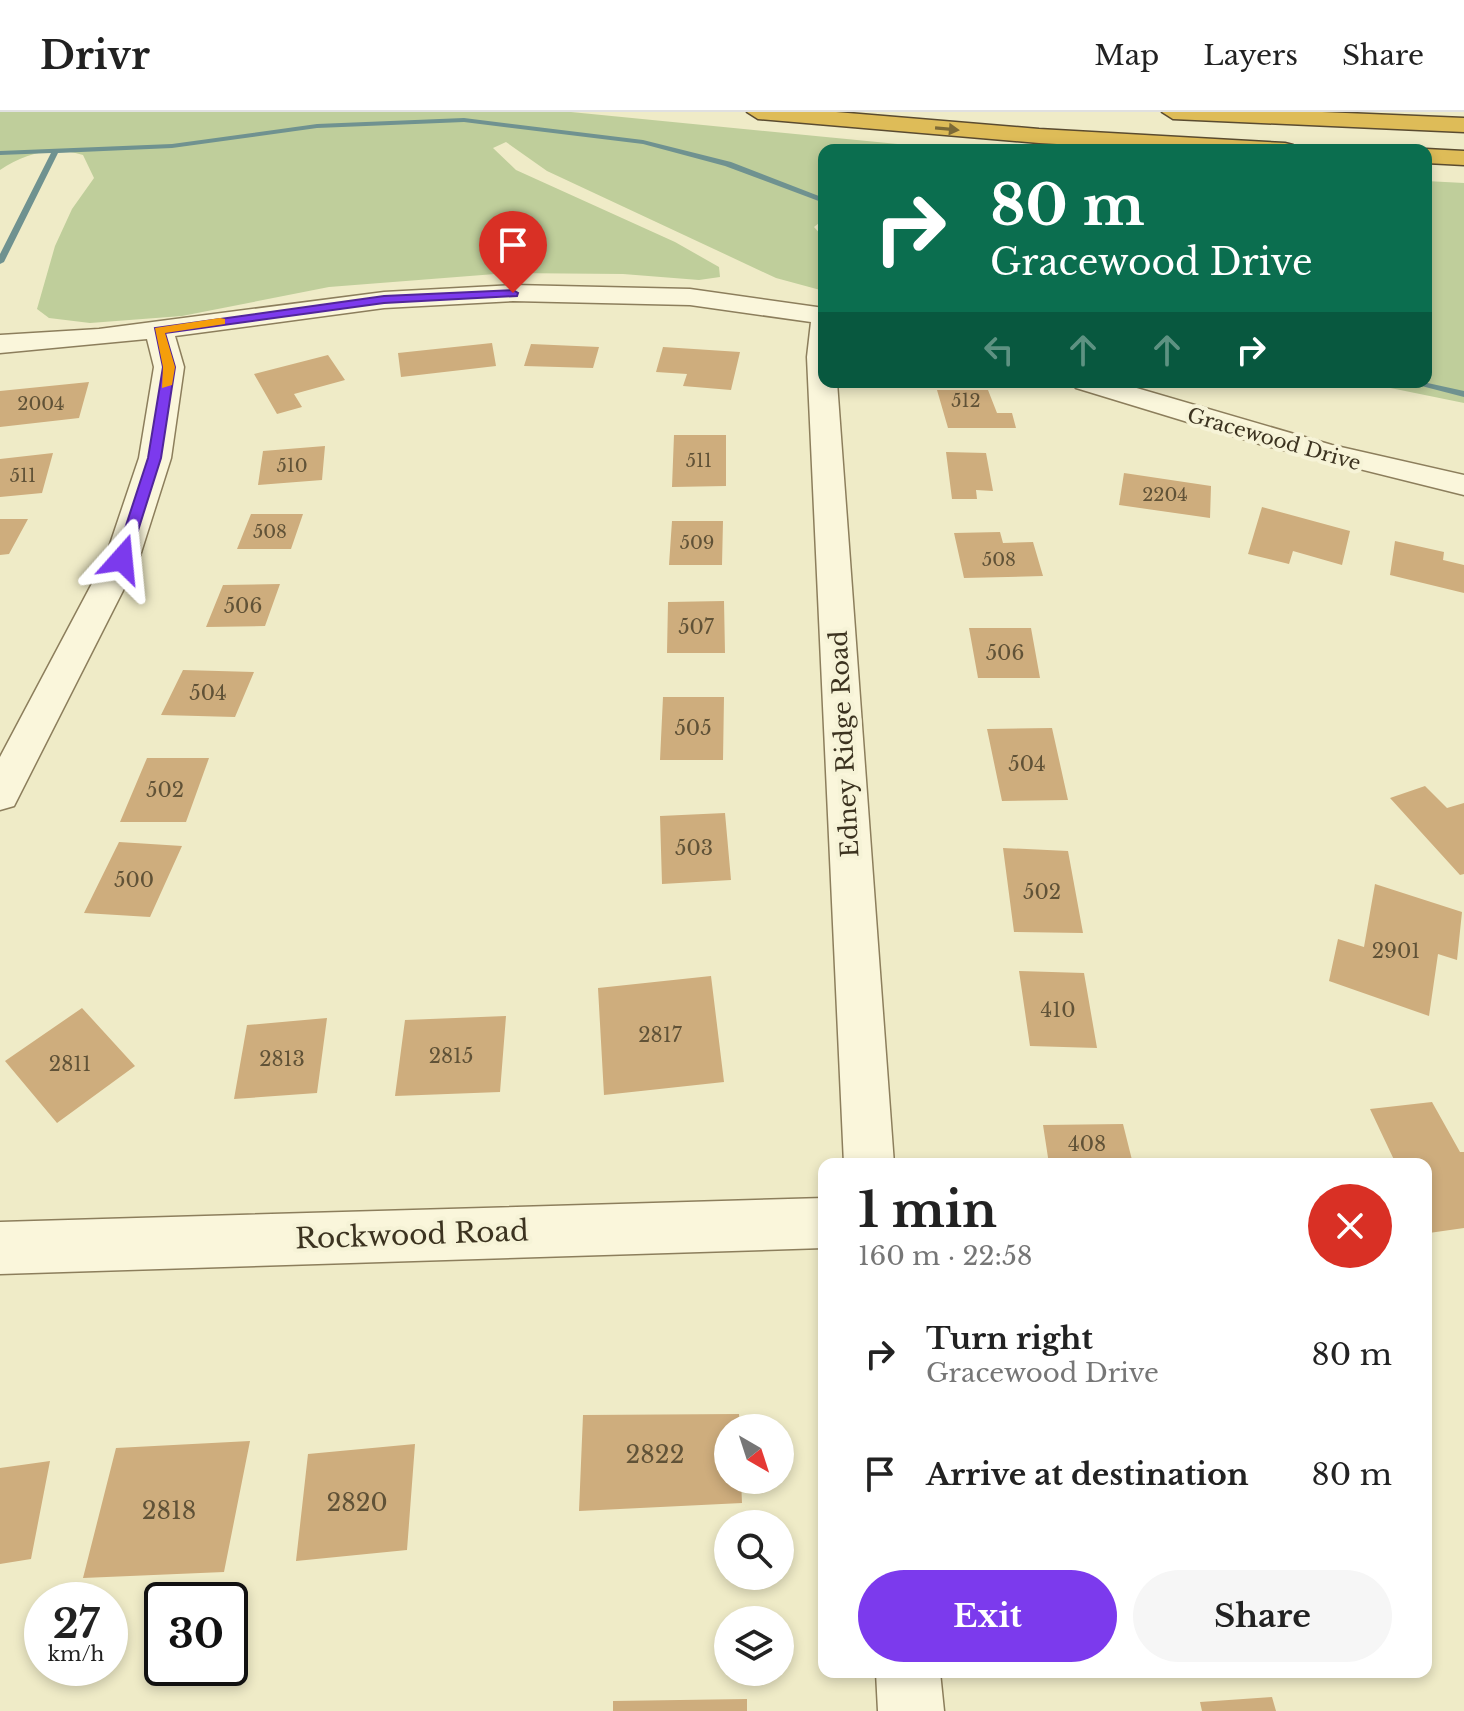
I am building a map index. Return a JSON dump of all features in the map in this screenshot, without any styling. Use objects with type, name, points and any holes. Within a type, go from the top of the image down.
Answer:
[{"type":"highway","points":[[758,112],[1025,135],[1181,144]]},
{"type":"highway","points":[[1173,112],[1464,125]]},
{"type":"highway","points":[[1432,156],[1464,158]]},
{"type":"street","points":[[0,344],[159,330],[384,300],[513,293],[690,297],[818,315]]},
{"type":"street","points":[[0,795],[122,559],[155,458],[169,367],[159,330]]},
{"type":"street","name":"Edney Ridge Road","points":[[823,388],[869,1158]]},
{"type":"street","name":"Gracewood Drive","points":[[1105,388],[1249,433],[1373,466],[1464,485]]},
{"type":"street","name":"Rockwood Road","points":[[0,1248],[818,1223]]},
{"type":"street","points":[[908,1678],[911,1711]]},
{"type":"green space","points":[[0,112],[571,112],[898,144],[818,144],[818,224],[814,227],[818,231],[818,289],[776,278],[547,171],[506,142],[493,148],[516,170],[675,242],[719,267],[720,277],[699,280],[623,274],[508,273],[329,287],[182,316],[90,323],[49,318],[37,309],[55,246],[72,209],[94,178],[83,155],[51,151],[19,159],[0,170]]},
{"type":"green space","points":[[1432,181],[1464,183],[1464,403],[1390,388],[1432,388]]},
{"type":"building","points":[[492,343],[496,366],[401,377],[398,353]]},
{"type":"building","points":[[531,344],[599,347],[593,368],[524,366]]},
{"type":"building","points":[[663,347],[740,352],[731,390],[683,386],[687,374],[656,372]]},
{"type":"building","points":[[328,355],[345,380],[294,394],[302,407],[277,414],[254,374]]},
{"type":"building","points":[[89,382],[79,418],[0,427],[0,391]]},
{"type":"building","points":[[937,390],[988,390],[997,413],[1012,413],[1016,428],[948,428]]},
{"type":"building","points":[[674,435],[726,435],[726,486],[672,487]]},
{"type":"building","points":[[325,446],[322,480],[258,485],[263,451]]},
{"type":"building","points":[[946,452],[986,453],[993,491],[976,490],[977,499],[952,499]]},
{"type":"building","points":[[53,453],[42,493],[0,497],[0,459]]},
{"type":"building","points":[[1124,473],[1211,486],[1210,518],[1119,505]]},
{"type":"building","points":[[1262,507],[1350,531],[1342,565],[1293,551],[1289,564],[1248,554]]},
{"type":"building","points":[[251,514],[303,514],[291,549],[237,549]]},
{"type":"building","points":[[0,519],[28,519],[9,554],[0,555]]},
{"type":"building","points":[[672,521],[723,521],[722,565],[669,565]]},
{"type":"building","points":[[1000,532],[1003,543],[1033,542],[1043,576],[964,578],[954,533]]},
{"type":"building","points":[[1395,541],[1444,552],[1443,560],[1464,565],[1464,593],[1390,575]]},
{"type":"building","points":[[280,584],[265,626],[206,627],[223,585]]},
{"type":"building","points":[[724,601],[725,653],[667,653],[668,602]]},
{"type":"building","points":[[969,628],[1031,628],[1040,678],[978,678]]},
{"type":"building","points":[[183,670],[254,672],[235,717],[161,715]]},
{"type":"building","points":[[663,697],[724,697],[723,760],[660,760]]},
{"type":"building","points":[[1052,728],[1068,800],[1002,801],[987,729]]},
{"type":"building","points":[[147,758],[209,758],[186,822],[120,822]]},
{"type":"building","points":[[1425,786],[1447,808],[1464,803],[1464,874],[1460,875],[1390,798]]},
{"type":"building","points":[[725,813],[731,880],[662,884],[660,816]]},
{"type":"building","points":[[119,842],[182,846],[150,917],[84,913]]},
{"type":"building","points":[[1003,848],[1068,851],[1083,933],[1014,932]]},
{"type":"building","points":[[1375,884],[1462,912],[1457,960],[1438,954],[1429,1016],[1329,981],[1338,939],[1364,947]]},
{"type":"building","points":[[1019,971],[1084,973],[1097,1048],[1030,1046]]},
{"type":"building","points":[[711,976],[724,1082],[604,1095],[598,988]]},
{"type":"building","points":[[82,1008],[135,1066],[57,1123],[5,1061]]},
{"type":"building","points":[[506,1016],[500,1092],[395,1096],[405,1020]]},
{"type":"building","points":[[327,1018],[317,1093],[234,1099],[247,1025]]},
{"type":"building","points":[[1432,1102],[1460,1152],[1464,1152],[1464,1228],[1432,1233],[1432,1158],[1393,1158],[1370,1109]]},
{"type":"building","points":[[1123,1124],[1132,1158],[1048,1158],[1043,1125]]},
{"type":"building","points":[[714,1414],[714,1494],[742,1494],[742,1503],[579,1511],[583,1415]]},
{"type":"building","points":[[250,1441],[224,1572],[83,1578],[116,1448]]},
{"type":"building","points":[[415,1444],[407,1550],[296,1561],[308,1454]]},
{"type":"building","points":[[50,1461],[31,1559],[0,1564],[0,1468]]},
{"type":"building","points":[[1272,1697],[1276,1711],[1202,1711],[1200,1702]]},
{"type":"building","points":[[747,1699],[747,1711],[613,1711],[613,1701]]},
{"type":"waterway","points":[[0,153],[172,146],[317,126],[464,120],[643,142],[728,164],[818,199]]},
{"type":"waterway","points":[[0,262],[55,152]]},
{"type":"waterway","points":[[1432,387],[1464,394]]},
{"type":"slow traffic","points":[[166,385],[169,367],[159,330],[220,322]]},
{"type":"route","points":[[122,559],[155,458],[169,367],[159,330],[384,300],[513,293]]}]
